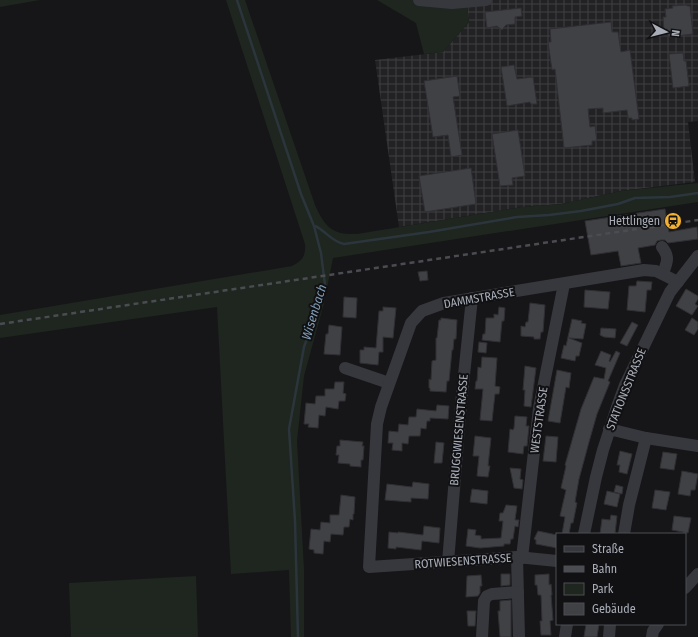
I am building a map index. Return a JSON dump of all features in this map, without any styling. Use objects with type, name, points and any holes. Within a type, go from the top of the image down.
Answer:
[{"type":"street","points":[[420,0],[452,3],[486,0]]},
{"type":"street","points":[[662,247],[668,254],[663,273]]},
{"type":"street","name":"STATIONSSTRASSE","points":[[584,533],[596,477],[609,429],[632,370],[670,292],[698,256]]},
{"type":"street","name":"DAMMSTRASSE","points":[[369,567],[377,426],[381,407],[389,383],[411,324],[422,311],[444,303],[644,270],[663,273],[678,282]]},
{"type":"street","name":"WESTSTRASSE","points":[[519,637],[518,592],[520,557],[539,408],[564,284]]},
{"type":"street","name":"BRUGGWIESENSTRASSE","points":[[448,562],[461,404],[472,298]]},
{"type":"street","points":[[344,368],[389,383]]},
{"type":"street","points":[[609,429],[646,438],[698,446]]},
{"type":"street","points":[[624,533],[629,505],[646,438]]},
{"type":"street","name":"ROTWIESENSTRASSE","points":[[369,567],[520,557],[556,561]]},
{"type":"street","points":[[686,587],[698,574]]},
{"type":"street","points":[[482,637],[484,601],[487,596],[492,594],[518,592]]},
{"type":"street","points":[[565,637],[567,625]]},
{"type":"street","points":[[609,637],[610,625]]},
{"type":"street","points":[[652,637],[653,631],[657,625]]},
{"type":"shaded area","points":[[486,0],[698,0],[698,121],[688,122],[695,182],[621,191],[561,204],[522,207],[399,227],[375,60],[443,52],[469,22],[467,2]]},
{"type":"green space","points":[[0,0],[40,0],[0,7]]},
{"type":"green space","points":[[226,0],[245,0],[315,205],[322,219],[335,231],[348,234],[357,234],[522,207],[561,204],[621,191],[698,183],[698,202],[333,258],[324,303],[304,376],[297,441],[304,569],[304,637],[291,637],[289,570],[231,574],[217,307],[0,338],[0,315],[292,266],[303,258],[305,244]]},
{"type":"green space","points":[[377,0],[467,2],[469,22],[443,52],[424,54],[416,23]]},
{"type":"green space","points":[[196,576],[198,637],[71,637],[69,583]]},
{"type":"building","points":[[672,6],[690,6],[693,34],[668,37],[667,29],[664,30],[663,17],[666,17],[665,9],[673,8]]},
{"type":"building","points":[[521,8],[522,16],[515,17],[515,24],[506,25],[502,30],[497,26],[487,28],[485,12]]},
{"type":"building","points":[[611,22],[612,32],[618,32],[621,52],[630,50],[639,119],[632,120],[632,118],[628,118],[627,110],[603,113],[603,108],[588,109],[590,127],[595,126],[597,141],[592,141],[592,145],[564,148],[555,69],[552,70],[548,42],[551,42],[550,29]]},
{"type":"building","points":[[683,53],[684,61],[686,61],[689,86],[673,88],[669,54]]},
{"type":"building","points":[[514,65],[517,79],[533,77],[537,104],[531,104],[530,102],[507,106],[501,67]]},
{"type":"building","points":[[457,76],[460,96],[453,97],[462,155],[451,157],[448,135],[433,137],[424,81]]},
{"type":"building","points":[[518,130],[525,176],[512,178],[513,185],[500,186],[492,134]]},
{"type":"building","points":[[471,168],[476,204],[425,212],[419,176]]},
{"type":"building","points":[[665,209],[669,232],[697,227],[698,239],[668,243],[665,240],[657,241],[655,245],[638,248],[641,263],[621,266],[618,251],[591,255],[585,221]]},
{"type":"building","points":[[427,271],[428,280],[420,281],[418,272]]},
{"type":"building","points":[[637,281],[652,282],[651,290],[647,290],[645,312],[627,310],[629,286],[636,286]]},
{"type":"building","points":[[686,289],[698,296],[695,304],[698,306],[692,315],[676,306]]},
{"type":"building","points":[[585,290],[610,292],[608,309],[584,307]]},
{"type":"building","points":[[344,297],[357,298],[356,318],[343,317]]},
{"type":"building","points":[[530,303],[545,305],[543,332],[541,332],[540,339],[521,336],[521,326],[525,327],[526,322],[528,322]]},
{"type":"building","points":[[383,307],[396,308],[393,338],[383,337],[383,352],[379,352],[378,365],[360,363],[360,350],[364,350],[364,347],[376,348],[379,311],[383,311]]},
{"type":"building","points":[[499,307],[505,308],[500,342],[482,340],[483,334],[485,334],[486,318],[494,318],[494,314],[498,315]]},
{"type":"building","points":[[441,318],[457,320],[456,339],[454,339],[449,381],[447,381],[446,392],[430,391],[429,388],[432,361],[436,360],[436,338],[439,320],[441,320]]},
{"type":"building","points":[[692,318],[698,322],[698,329],[694,335],[685,330]]},
{"type":"building","points":[[572,319],[582,321],[581,323],[586,324],[583,339],[569,338],[582,343],[579,356],[576,356],[575,361],[561,358],[564,345],[566,346]]},
{"type":"building","points":[[632,322],[638,325],[627,346],[620,343]]},
{"type":"building","points":[[329,325],[342,327],[340,355],[324,354],[326,334],[328,334]]},
{"type":"building","points":[[601,328],[616,329],[615,338],[600,335]]},
{"type":"building","points":[[479,342],[487,343],[486,353],[478,352]]},
{"type":"building","points":[[601,351],[611,355],[610,362],[616,351],[620,353],[608,381],[610,382],[597,414],[589,442],[579,479],[575,502],[577,503],[573,523],[571,523],[569,533],[562,533],[565,517],[560,516],[566,490],[561,488],[565,465],[581,409],[594,377],[604,379],[606,368],[595,365]]},
{"type":"building","points":[[482,357],[497,358],[495,386],[500,387],[499,394],[495,394],[492,421],[480,420],[483,389],[475,389],[478,367],[481,368]]},
{"type":"building","points":[[525,366],[536,368],[531,407],[524,406],[525,390],[523,390]]},
{"type":"building","points":[[557,370],[571,373],[569,388],[566,387],[560,423],[548,421]]},
{"type":"building","points":[[335,382],[344,382],[343,393],[346,394],[345,401],[339,401],[338,409],[326,407],[325,416],[319,415],[318,428],[308,427],[309,424],[304,424],[306,403],[315,404],[316,396],[325,396],[325,389],[334,389]]},
{"type":"building","points":[[437,405],[449,406],[448,419],[430,418],[430,421],[427,421],[426,429],[421,428],[420,436],[409,436],[408,444],[402,443],[402,451],[392,450],[393,443],[388,443],[389,431],[398,432],[399,424],[408,425],[409,417],[416,417],[417,409],[436,411]]},
{"type":"building","points":[[515,416],[527,417],[526,426],[529,426],[527,446],[524,446],[523,454],[508,452],[510,429],[513,430],[514,428]]},
{"type":"building","points":[[475,436],[491,438],[488,477],[477,476],[479,456],[473,456]]},
{"type":"building","points":[[546,436],[558,437],[556,462],[543,461]]},
{"type":"building","points":[[340,440],[363,442],[363,460],[361,460],[361,467],[338,463],[339,455],[336,455],[337,446],[340,446]]},
{"type":"building","points":[[436,442],[444,443],[442,463],[434,463]]},
{"type":"building","points":[[620,451],[632,454],[627,474],[619,472],[620,465],[617,465]]},
{"type":"building","points":[[663,452],[677,454],[674,470],[660,468]]},
{"type":"building","points":[[510,468],[521,469],[520,479],[523,480],[522,489],[514,488]]},
{"type":"building","points":[[682,471],[698,474],[695,490],[691,490],[690,496],[678,494]]},
{"type":"building","points":[[413,482],[429,484],[428,499],[411,498],[411,502],[385,500],[387,484],[412,487]]},
{"type":"building","points":[[616,485],[623,487],[622,494],[614,492]]},
{"type":"building","points":[[472,489],[488,491],[487,504],[470,502]]},
{"type":"building","points":[[655,490],[670,492],[666,510],[652,508]]},
{"type":"building","points":[[607,491],[620,494],[617,507],[604,504]]},
{"type":"building","points":[[341,495],[355,497],[353,520],[350,519],[349,527],[344,527],[343,535],[331,534],[330,542],[324,541],[323,554],[314,553],[314,550],[309,549],[311,529],[320,530],[321,522],[330,523],[330,515],[339,515]]},
{"type":"building","points":[[506,505],[517,506],[515,520],[519,520],[518,527],[515,526],[513,539],[511,539],[510,544],[480,548],[466,546],[468,529],[476,530],[475,535],[481,536],[481,539],[501,538],[503,521],[499,521],[500,513],[503,513]]},
{"type":"building","points":[[611,515],[617,516],[615,533],[600,533],[602,519],[610,520]]},
{"type":"building","points":[[674,516],[691,518],[688,533],[672,530]]},
{"type":"building","points":[[424,526],[440,528],[439,543],[422,541],[421,550],[396,547],[396,549],[388,548],[389,532],[423,535]]},
{"type":"building","points":[[538,531],[556,535],[556,548],[536,544],[536,540],[534,539]]},
{"type":"building","points":[[501,574],[510,574],[510,585],[501,586]]},
{"type":"building","points":[[549,574],[553,620],[550,621],[551,635],[541,635],[541,595],[538,595],[537,585],[535,585],[535,575]]},
{"type":"building","points":[[481,575],[482,586],[480,586],[480,593],[478,596],[466,597],[467,576]]},
{"type":"building","points":[[511,600],[511,637],[500,637],[498,611],[500,611],[500,601]]},
{"type":"building","points":[[467,611],[476,611],[475,626],[468,626]]},
{"type":"building","points":[[586,625],[599,625],[597,637],[584,637]]},
{"type":"waterway","name":"Wisenbach","points":[[237,0],[301,194],[314,226],[321,253],[325,285],[304,347],[289,429],[295,521],[298,637]]},
{"type":"waterway","points":[[315,226],[332,239],[344,244],[429,232],[517,217],[581,211],[618,204],[635,198],[670,197],[698,193]]},
{"type":"railway","points":[[0,324],[698,220]]},
{"type":"place","name":"Hettlingen","points":[[673,221]]}]
